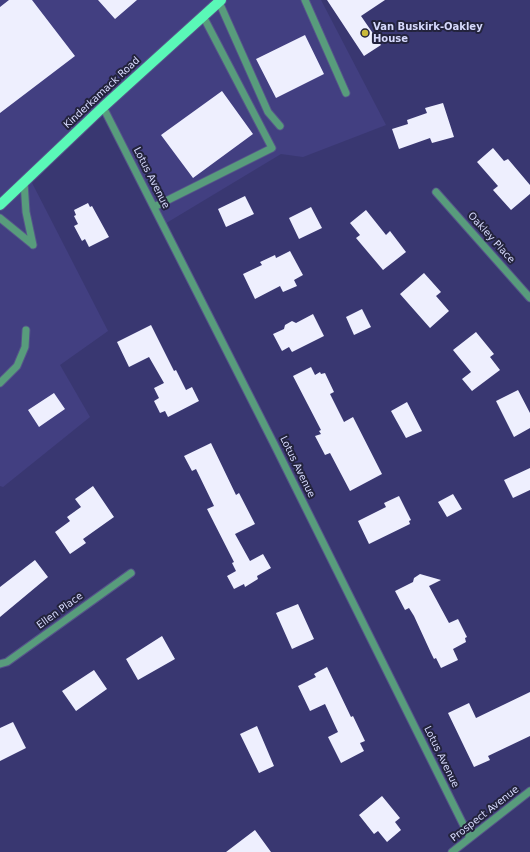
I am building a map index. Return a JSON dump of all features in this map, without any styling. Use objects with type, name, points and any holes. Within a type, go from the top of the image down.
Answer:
[{"type":"main road","name":"Kinderkamack Road","points":[[0,205],[103,107],[220,1]]},
{"type":"street","points":[[305,0],[346,93]]},
{"type":"street","points":[[220,1],[268,112],[280,126]]},
{"type":"street","points":[[154,207],[272,148],[203,16]]},
{"type":"street","name":"Lotus Avenue","points":[[103,107],[470,838]]},
{"type":"street","points":[[0,218],[33,246],[26,212],[24,182]]},
{"type":"street","name":"Oakley Place","points":[[436,192],[530,298]]},
{"type":"street","points":[[0,383],[17,366],[25,348],[26,330]]},
{"type":"street","name":"Ellen Place","points":[[0,664],[7,662],[131,573]]},
{"type":"street","name":"Prospect Avenue","points":[[452,852],[530,791]]},
{"type":"shaded area","points":[[0,0],[321,0],[386,125],[303,157],[281,154],[163,225],[104,107],[29,177],[108,331],[60,365],[90,417],[3,487],[0,486]]},
{"type":"building","points":[[9,0],[32,0],[75,56],[0,113],[0,7]]},
{"type":"building","points":[[98,0],[137,0],[115,19]]},
{"type":"building","name":"Van Buskirk-Oakley House","points":[[327,0],[385,0],[361,16],[381,45],[364,56]]},
{"type":"building","points":[[305,35],[324,74],[276,98],[256,59]]},
{"type":"building","points":[[222,91],[253,134],[193,178],[161,135]]},
{"type":"building","points":[[443,103],[454,137],[432,143],[430,138],[399,149],[392,129],[408,124],[407,120],[427,113],[425,108]]},
{"type":"building","points":[[493,148],[504,161],[508,159],[530,185],[530,194],[511,210],[493,190],[498,186],[477,162]]},
{"type":"building","points":[[245,196],[254,214],[226,227],[218,209]]},
{"type":"building","points":[[88,203],[90,207],[92,206],[109,237],[89,247],[85,239],[82,241],[74,226],[78,224],[74,216],[76,215],[74,210]]},
{"type":"building","points":[[311,207],[322,228],[299,239],[289,218]]},
{"type":"building","points":[[366,210],[386,235],[390,231],[406,252],[383,270],[356,238],[360,235],[350,223]]},
{"type":"building","points":[[290,251],[303,275],[294,280],[297,286],[283,292],[280,286],[255,299],[243,274],[262,265],[260,262],[275,255],[276,258]]},
{"type":"building","points":[[424,273],[441,292],[436,296],[449,311],[430,328],[400,294]]},
{"type":"building","points":[[362,309],[371,327],[354,335],[346,317]]},
{"type":"building","points":[[313,314],[324,336],[292,352],[289,347],[282,351],[273,334],[284,329],[285,325],[292,321],[296,323]]},
{"type":"building","points":[[151,325],[174,371],[176,370],[186,390],[192,387],[199,401],[168,417],[165,411],[160,413],[154,401],[159,398],[154,388],[164,383],[149,357],[129,367],[117,342]]},
{"type":"building","points":[[476,332],[494,354],[490,357],[500,370],[472,391],[462,379],[471,372],[453,350]]},
{"type":"building","points":[[311,367],[315,375],[320,372],[321,374],[325,373],[334,392],[330,394],[344,422],[353,417],[382,474],[350,491],[330,453],[325,455],[315,436],[321,434],[319,431],[321,430],[293,376]]},
{"type":"building","points":[[518,390],[530,413],[530,428],[514,437],[496,401]]},
{"type":"building","points":[[54,393],[65,409],[39,427],[28,410]]},
{"type":"building","points":[[407,402],[422,431],[406,438],[391,411]]},
{"type":"building","points":[[211,443],[236,495],[239,493],[255,524],[235,534],[250,561],[263,554],[271,568],[257,576],[258,579],[245,587],[244,584],[234,589],[227,576],[236,571],[232,563],[234,562],[207,509],[214,506],[196,469],[192,471],[184,456]]},
{"type":"building","points":[[530,468],[530,490],[513,498],[504,480]]},
{"type":"building","points":[[93,486],[114,517],[83,539],[86,543],[70,554],[55,532],[70,521],[67,517],[81,507],[75,499]]},
{"type":"building","points":[[453,494],[462,509],[447,517],[438,502]]},
{"type":"building","points":[[399,496],[411,520],[409,521],[410,524],[369,544],[358,521],[386,507],[384,503]]},
{"type":"building","points":[[35,560],[48,577],[0,617],[0,587]]},
{"type":"building","points":[[420,574],[441,580],[429,586],[449,623],[458,619],[467,637],[465,638],[466,642],[453,649],[458,660],[441,668],[436,658],[434,659],[414,616],[409,608],[405,610],[395,591],[413,582],[414,578]]},
{"type":"building","points":[[298,604],[314,639],[292,649],[276,613]]},
{"type":"building","points":[[162,636],[175,659],[138,680],[126,659]]},
{"type":"building","points":[[327,667],[351,717],[353,716],[365,741],[360,743],[364,751],[341,763],[328,737],[338,732],[325,704],[310,711],[298,686],[316,677],[314,674]]},
{"type":"building","points":[[94,670],[107,689],[76,711],[62,691]]},
{"type":"building","points":[[530,692],[530,736],[488,756],[490,760],[474,767],[448,713],[469,703],[476,718]]},
{"type":"building","points":[[13,722],[26,748],[0,761],[0,728]]},
{"type":"building","points":[[257,726],[274,766],[259,773],[240,734]]},
{"type":"building","points":[[382,796],[400,818],[395,822],[401,830],[387,842],[378,831],[374,834],[359,815]]},
{"type":"building","points":[[255,830],[271,852],[226,852]]},
{"type":"place","name":"Van Buskirk-Oakley House","points":[[365,33]]}]
